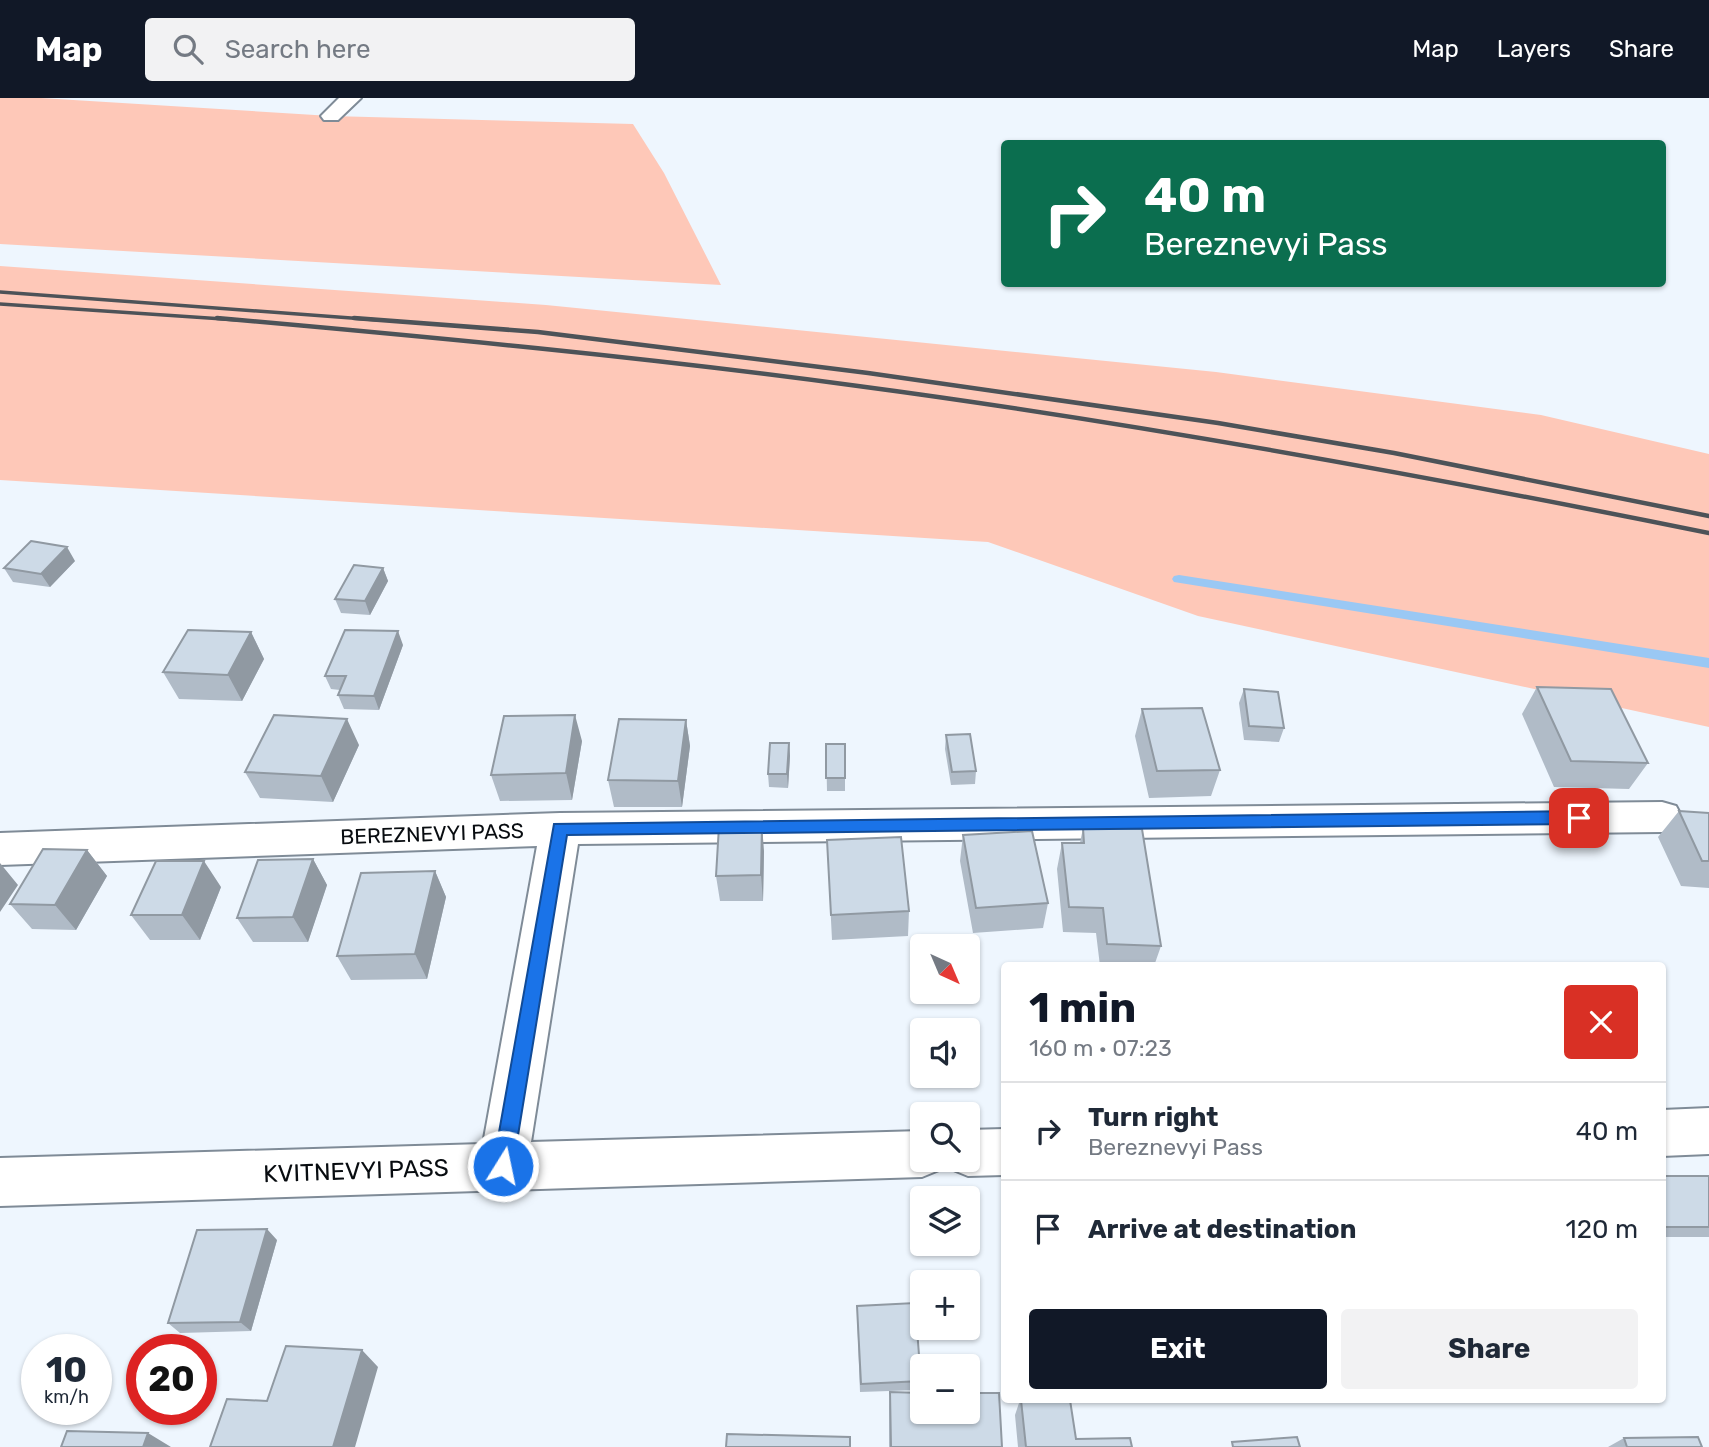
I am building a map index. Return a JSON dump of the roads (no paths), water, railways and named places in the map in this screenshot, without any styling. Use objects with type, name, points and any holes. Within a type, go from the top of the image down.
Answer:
[{"type":"street","points":[[331,116],[351,98]]},
{"type":"street","name":"BEREZNEVYI PASS","points":[[0,849],[560,829],[1662,817]]},
{"type":"street","points":[[503,1166],[560,829]]},
{"type":"street","points":[[1666,1133],[1709,1131]]},
{"type":"street","points":[[980,1153],[1001,1152]]},
{"type":"street","name":"KVITNEVYI PASS","points":[[5,1191],[503,1166],[910,1154]]},
{"type":"waterway","points":[[1179,579],[1709,663]]},
{"type":"railway","points":[[0,292],[378,320]]},
{"type":"railway","points":[[0,304],[238,320]]},
{"type":"railway","points":[[217,318],[618,357],[965,401],[1285,452],[1709,533]]},
{"type":"railway","points":[[354,318],[538,332],[868,373],[1218,423],[1394,453],[1709,516]]}]
